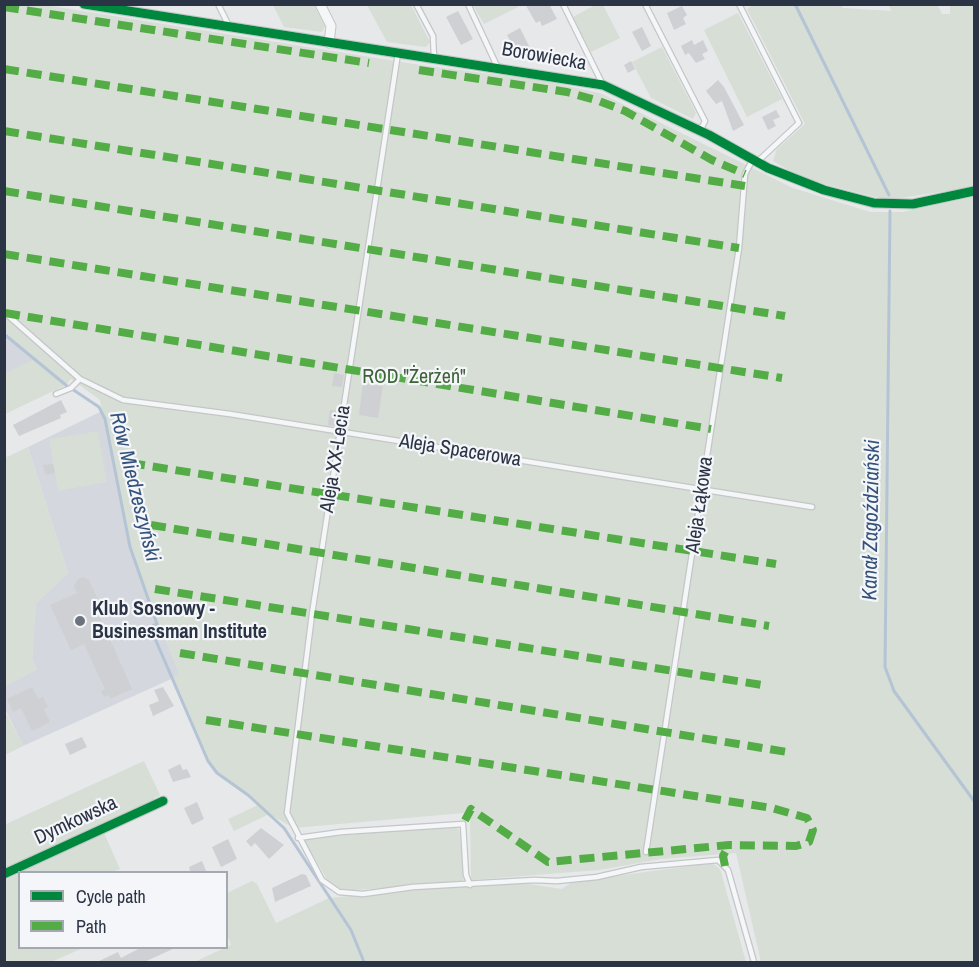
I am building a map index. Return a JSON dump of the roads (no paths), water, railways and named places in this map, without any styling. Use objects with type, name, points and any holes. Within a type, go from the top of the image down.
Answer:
[{"type":"street","name":"Borowiecka","points":[[84,4],[125,8],[230,29],[497,66],[603,85],[700,131],[755,161],[824,190],[874,203],[913,204],[975,192]]},
{"type":"street","points":[[320,4],[331,26],[329,43]]},
{"type":"street","name":"Dymkowska","points":[[4,874],[163,801]]},
{"type":"lane","points":[[218,4],[230,29]]},
{"type":"lane","points":[[416,4],[433,36],[434,58]]},
{"type":"lane","points":[[468,4],[497,66]]},
{"type":"lane","points":[[563,4],[603,85]]},
{"type":"lane","points":[[645,4],[705,121],[700,131]]},
{"type":"lane","points":[[740,4],[799,123],[755,161]]},
{"type":"lane","name":"Aleja XX-Lecia","points":[[398,53],[292,758],[287,813],[321,879],[339,892],[363,894],[412,886],[471,885],[597,877],[641,867],[718,860],[725,866],[754,963]]},
{"type":"lane","name":"Aleja Łąkowa","points":[[646,852],[739,248],[745,174],[755,161]]},
{"type":"lane","name":"Aleja Spacerowa","points":[[4,312],[80,379],[123,400],[812,507]]},
{"type":"lane","points":[[56,394],[71,388],[80,379]]},
{"type":"lane","points":[[298,838],[463,824],[466,875],[471,885]]},
{"type":"waterway","name":"Kanał Zagoździański","points":[[795,4],[889,195]]},
{"type":"waterway","name":"Kanał Zagoździański","points":[[890,211],[885,667],[894,691],[974,801]]},
{"type":"waterway","name":"Rów Miedzeszyński","points":[[4,334],[67,386]]},
{"type":"waterway","name":"Rów Miedzeszyński","points":[[72,389],[99,407],[105,419],[130,547],[157,624],[150,627],[208,761],[217,773],[248,795],[284,828],[351,930],[364,962]]},
{"type":"place","name":"Klub Sosnowy - Businessman Institute","points":[[80,621]]},
{"type":"park label","name":"ROD \"Żerżeń\"","points":[[414,378]]}]
